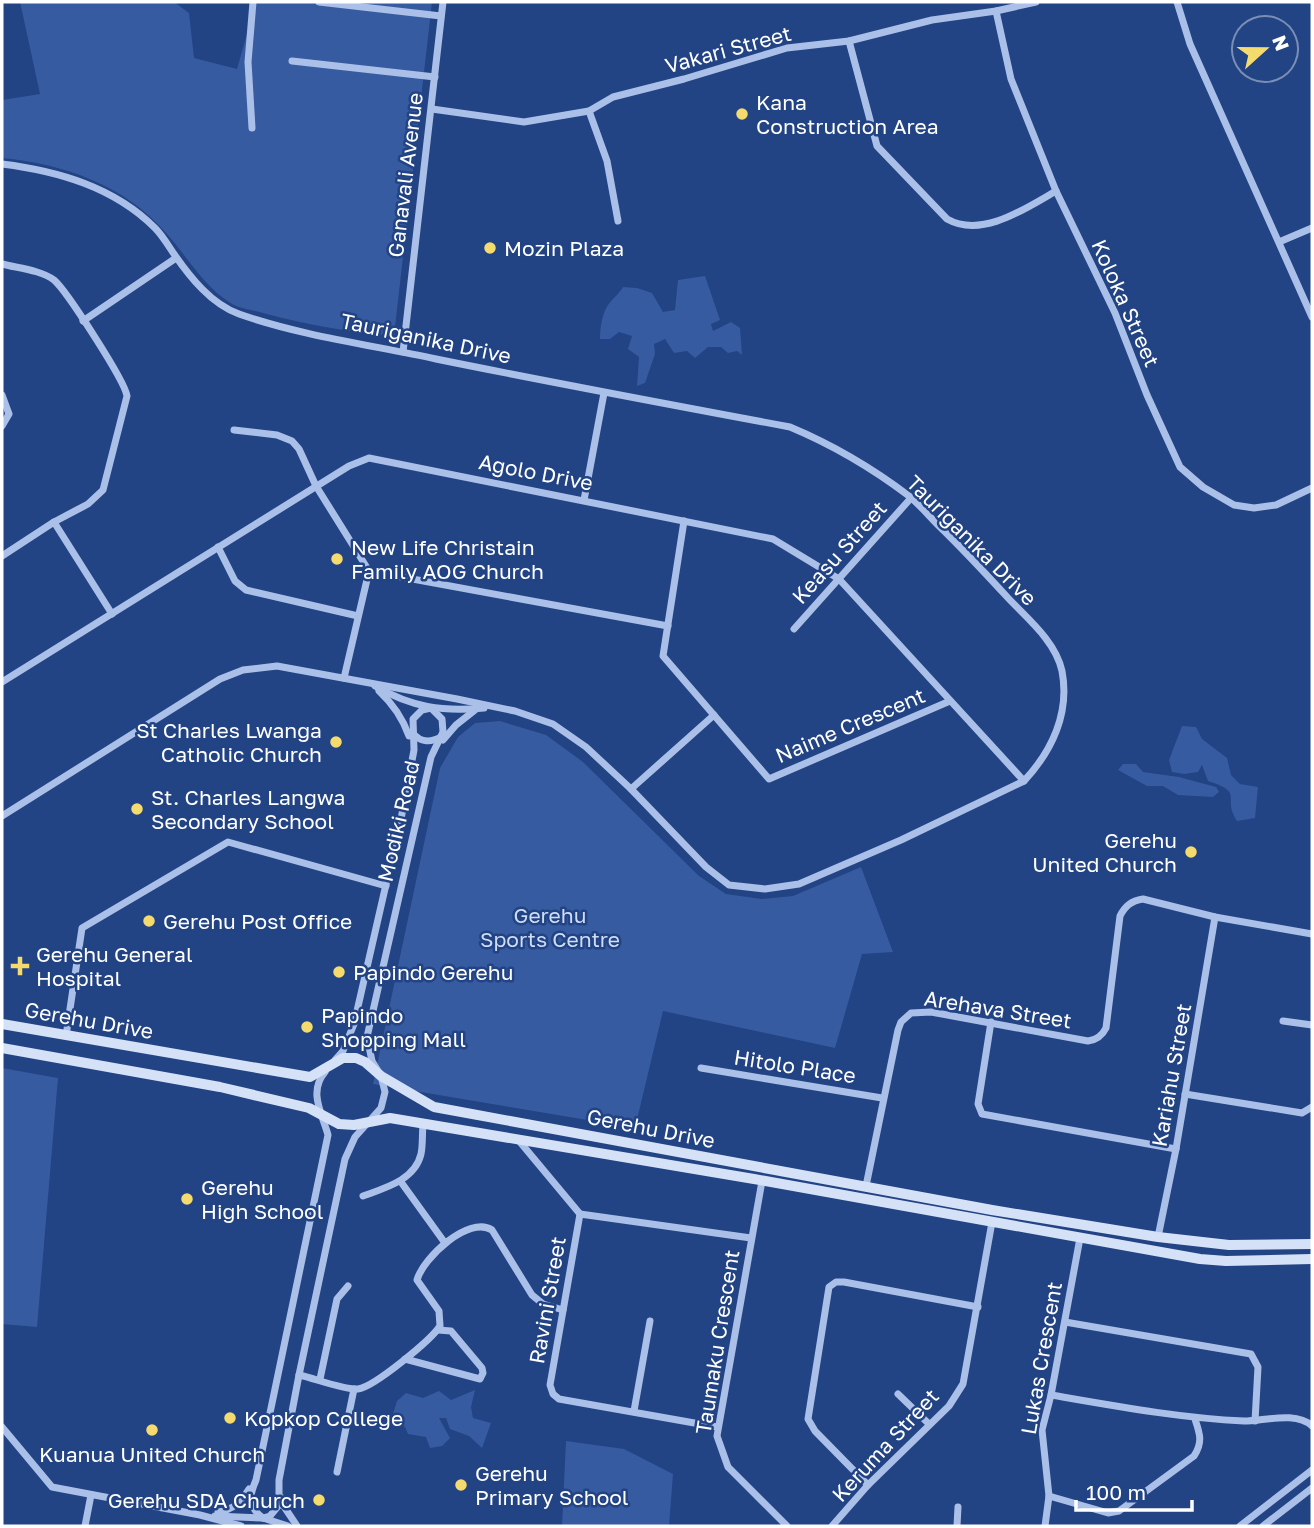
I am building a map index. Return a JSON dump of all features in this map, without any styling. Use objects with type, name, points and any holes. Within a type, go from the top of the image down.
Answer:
[{"type":"street","points":[[253,2],[248,62],[253,128]]},
{"type":"street","points":[[319,2],[441,16]]},
{"type":"street","name":"Ganavali Avenue","points":[[403,352],[443,2]]},
{"type":"street","name":"Vakari Street","points":[[432,109],[524,122],[589,111],[613,97],[787,48],[849,41],[932,20],[1036,2]]},
{"type":"street","points":[[1177,2],[1191,44],[1312,317]]},
{"type":"street","name":"Koloka Street","points":[[996,11],[1011,79],[1056,191],[1115,313],[1147,395],[1180,467],[1203,487],[1234,505],[1254,508],[1276,505],[1312,488]]},
{"type":"street","points":[[849,41],[877,146],[947,219],[959,226],[981,225],[1016,214],[1056,191]]},
{"type":"street","points":[[292,61],[435,77]]},
{"type":"street","points":[[589,111],[607,161],[618,221]]},
{"type":"street","name":"Tauriganika Drive","points":[[2,164],[61,175],[115,197],[157,230],[209,295],[224,307],[239,313],[283,327],[403,352],[790,427],[851,456],[911,498],[971,557],[1049,643],[1062,669],[1063,707],[1059,728],[1035,769],[1024,782],[799,884],[765,889],[729,885],[706,867],[631,789],[586,747],[553,724],[515,711],[277,667],[243,670],[220,679],[2,816]]},
{"type":"street","points":[[1279,243],[1312,228]]},
{"type":"street","points":[[83,321],[177,258]]},
{"type":"street","points":[[2,264],[54,280],[123,381],[127,396],[103,489],[88,503],[2,556]]},
{"type":"street","points":[[584,500],[604,393]]},
{"type":"street","points":[[2,395],[9,414],[2,426]]},
{"type":"street","points":[[234,430],[277,435],[292,441],[299,449],[316,486],[369,571],[344,678]]},
{"type":"street","name":"Agolo Drive","points":[[2,682],[316,486],[349,466],[369,458],[773,539],[839,579],[1024,782]]},
{"type":"street","name":"Keasu Street","points":[[794,629],[911,498]]},
{"type":"street","name":"Naime Crescent","points":[[684,521],[663,656],[769,779],[950,701]]},
{"type":"street","points":[[54,522],[112,614]]},
{"type":"street","points":[[218,547],[235,580],[246,590],[358,616]]},
{"type":"street","points":[[369,571],[668,626]]},
{"type":"street","points":[[371,684],[390,702],[404,722],[414,750]]},
{"type":"street","name":"Tauriganika Drive","points":[[371,684],[398,699],[431,708],[462,710],[492,707]]},
{"type":"street","points":[[437,746],[456,724],[475,710],[492,707]]},
{"type":"street","points":[[411,732],[425,741],[434,741],[441,737],[442,719],[431,708]]},
{"type":"street","name":"Modiki Road","points":[[431,708],[422,710],[413,719],[411,732],[414,750],[354,1024],[343,1051],[318,1080],[316,1099],[328,1135],[249,1503],[263,1518],[270,1516],[279,1505],[279,1480],[345,1158],[355,1137],[381,1108],[385,1092],[381,1076],[372,1061],[367,1037],[431,757],[441,737]]},
{"type":"street","points":[[631,789],[713,715]]},
{"type":"street","points":[[66,1035],[82,929],[228,842],[386,886]]},
{"type":"street","name":"Arehava Street","points":[[866,1186],[898,1030],[901,1022],[911,1013],[931,1012],[1088,1041],[1100,1038],[1106,1028],[1121,916],[1129,904],[1143,898],[1215,917],[1312,934]]},
{"type":"street","name":"Kariahu Street","points":[[1158,1237],[1176,1149],[1215,917]]},
{"type":"street","points":[[1283,1020],[1312,1025]]},
{"type":"street","points":[[991,1022],[978,1104],[982,1114],[1176,1149]]},
{"type":"street","name":"Gerehu Drive","points":[[2,1024],[310,1077],[343,1058],[356,1058],[434,1107],[992,1210],[1158,1237],[1229,1245],[1312,1244]]},
{"type":"street","name":"Gerehu Drive","points":[[2,1048],[220,1087],[309,1108],[340,1125],[390,1118],[1200,1259],[1312,1259]]},
{"type":"street","name":"Hitolo Place","points":[[701,1068],[882,1098]]},
{"type":"street","points":[[1185,1094],[1302,1113],[1312,1107]]},
{"type":"street","points":[[363,1196],[401,1182],[421,1156],[423,1125]]},
{"type":"street","points":[[520,1142],[580,1214]]},
{"type":"street","name":"Taumaku Crescent","points":[[762,1181],[718,1427],[719,1447],[728,1467],[786,1526]]},
{"type":"street","points":[[401,1182],[444,1243]]},
{"type":"street","name":"Ravini Street","points":[[718,1427],[559,1399],[553,1394],[550,1385],[563,1310],[580,1214],[751,1238]]},
{"type":"street","name":"Keruma Street","points":[[834,1526],[868,1486],[949,1406],[963,1384],[992,1222]]},
{"type":"street","points":[[299,1375],[354,1389],[366,1387],[405,1360],[438,1330],[440,1325],[439,1311],[417,1280],[424,1265],[444,1243],[476,1226],[492,1230],[532,1295],[543,1304],[563,1310]]},
{"type":"street","name":"Lukas Crescent","points":[[1045,1526],[1049,1496],[1042,1430],[1080,1238]]},
{"type":"street","points":[[868,1486],[815,1431],[808,1419],[829,1287],[836,1282],[844,1282],[978,1307]]},
{"type":"street","points":[[320,1379],[337,1299],[348,1286]]},
{"type":"street","points":[[634,1412],[650,1321]]},
{"type":"street","points":[[1065,1322],[1251,1354],[1258,1367],[1255,1421]]},
{"type":"street","points":[[405,1360],[478,1381],[483,1375],[482,1368],[451,1331],[438,1330]]},
{"type":"street","points":[[337,1472],[354,1389]]},
{"type":"street","points":[[898,1394],[929,1424]]},
{"type":"street","points":[[1051,1395],[1195,1419],[1255,1421],[1291,1418],[1308,1422],[1312,1426]]},
{"type":"street","points":[[1049,1496],[1108,1513],[1119,1511],[1194,1457],[1201,1443],[1195,1419]]},
{"type":"street","points":[[2,1427],[52,1487],[200,1515],[241,1526]]},
{"type":"street","points":[[1240,1526],[1312,1470]]},
{"type":"street","points":[[200,1515],[227,1511],[240,1503],[256,1480]]},
{"type":"street","points":[[279,1480],[283,1505],[297,1526]]},
{"type":"street","points":[[1263,1526],[1312,1488]]},
{"type":"street","points":[[85,1526],[90,1495]]},
{"type":"street","points":[[957,1526],[958,1507]]},
{"type":"street","points":[[200,1515],[263,1518],[288,1526]]},
{"type":"green space","points":[[20,2],[174,2],[189,13],[194,58],[237,69],[256,2],[432,2],[394,336],[312,324],[236,306],[213,289],[167,234],[132,202],[113,190],[70,172],[2,158],[2,100],[40,94]]},
{"type":"green space","points":[[705,276],[720,320],[711,324],[713,331],[731,322],[740,328],[742,355],[737,351],[728,353],[721,347],[708,347],[695,358],[687,351],[674,353],[665,339],[654,344],[655,354],[645,383],[637,386],[639,357],[628,349],[632,336],[619,332],[610,339],[600,339],[602,321],[608,305],[623,287],[637,288],[652,293],[663,312],[675,310],[678,280]]},
{"type":"green space","name":"Gerehu Sports Centre","points":[[500,721],[546,735],[583,762],[699,876],[726,894],[762,899],[793,896],[861,867],[893,952],[862,954],[835,1048],[663,1011],[635,1128],[373,1084],[440,768],[458,737],[475,723]]},
{"type":"green space","points":[[1182,726],[1196,727],[1202,739],[1227,758],[1231,775],[1240,784],[1258,787],[1255,818],[1237,821],[1231,806],[1230,793],[1220,785],[1208,781],[1202,765],[1198,772],[1172,772],[1169,760]]},
{"type":"green space","points":[[1123,764],[1136,764],[1143,772],[1179,777],[1216,787],[1219,792],[1213,797],[1178,795],[1163,786],[1147,786],[1118,770]]},
{"type":"green space","points":[[2,1068],[58,1078],[37,1327],[2,1324]]},
{"type":"green space","points":[[475,1390],[471,1407],[473,1418],[491,1423],[482,1448],[469,1436],[450,1429],[446,1418],[439,1418],[450,1438],[442,1446],[430,1448],[426,1437],[408,1434],[393,1414],[397,1401],[406,1393],[423,1398],[439,1391],[451,1400]]},
{"type":"green space","points":[[566,1441],[624,1449],[673,1474],[669,1526],[562,1526]]},
{"type":"place","name":"Kana Construction Area","points":[[742,114]]},
{"type":"place","name":"Mozin Plaza","points":[[490,248]]},
{"type":"place","name":"New Life Christain Family AOG Church","points":[[337,559]]},
{"type":"place","name":"St Charles Lwanga Catholic Church","points":[[336,742]]},
{"type":"place","name":"St. Charles Langwa Secondary School","points":[[137,809]]},
{"type":"place","name":"Gerehu United Church","points":[[1191,852]]},
{"type":"place","name":"Gerehu Post Office","points":[[149,921]]},
{"type":"place","name":"Gerehu General Hospital","points":[[20,966]]},
{"type":"place","name":"Papindo Gerehu","points":[[339,972]]},
{"type":"place","name":"Papindo Shopping Mall","points":[[307,1027]]},
{"type":"place","name":"Gerehu High School","points":[[187,1199]]},
{"type":"place","name":"Kopkop College","points":[[230,1418]]},
{"type":"place","name":"Kuanua United Church","points":[[152,1430]]},
{"type":"place","name":"Gerehu Primary School","points":[[461,1485]]},
{"type":"place","name":"Gerehu SDA Church","points":[[319,1500]]}]
